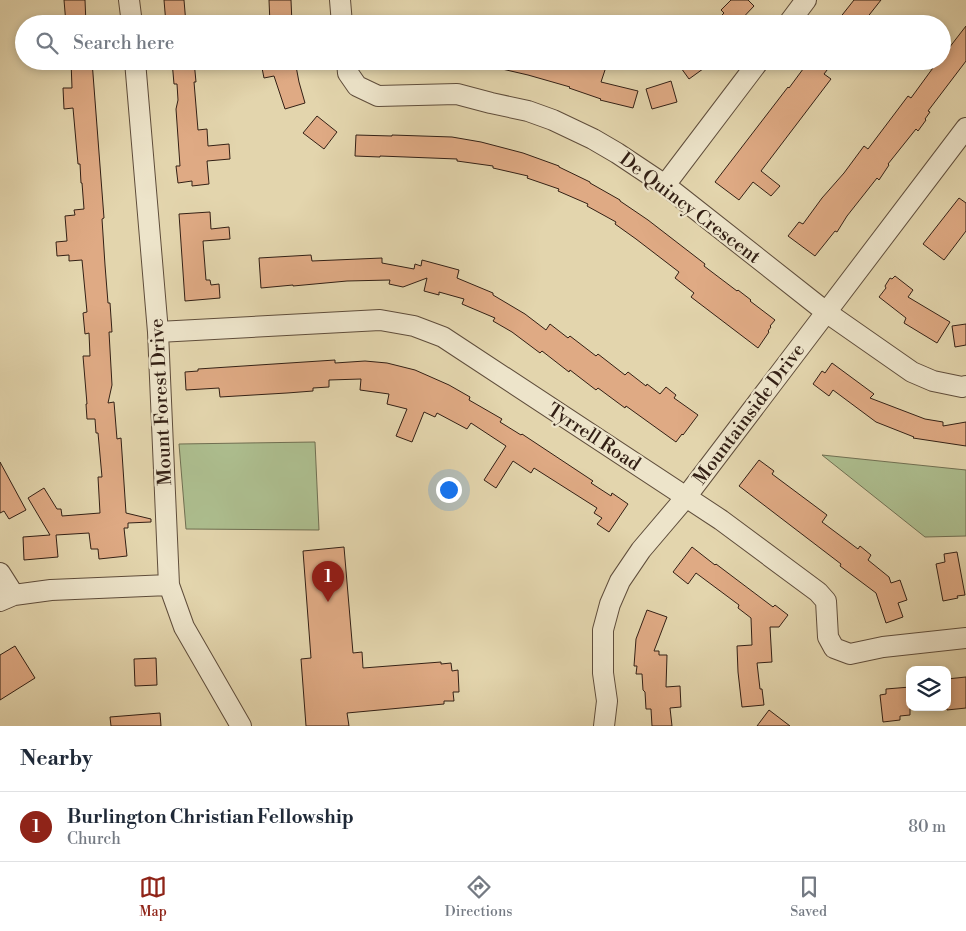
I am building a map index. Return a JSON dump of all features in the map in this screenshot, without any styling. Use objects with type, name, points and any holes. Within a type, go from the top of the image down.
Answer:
[{"type":"street","points":[[130,0],[131,15]]},
{"type":"street","points":[[340,0],[341,15]]},
{"type":"street","points":[[795,15],[806,0]]},
{"type":"street","name":"Mount Forest Drive","points":[[136,70],[158,332],[169,585],[184,628],[241,726]]},
{"type":"street","name":"De Quincy Crescent","points":[[348,70],[357,86],[378,96],[457,94],[528,111],[553,120],[593,139],[665,185],[826,312],[912,372],[934,380],[962,387],[966,386]]},
{"type":"street","points":[[665,185],[752,70]]},
{"type":"street","name":"Mountainside Drive","points":[[604,726],[606,701],[602,673],[603,630],[610,604],[620,581],[966,128]]},
{"type":"street","name":"Tyrrell Road","points":[[158,332],[380,320],[414,326],[443,337],[721,520],[818,592],[826,602],[828,637],[834,648],[850,654],[883,647],[966,638]]},
{"type":"street","points":[[0,573],[7,598],[51,590],[169,585]]},
{"type":"green space","points":[[315,442],[319,530],[186,529],[179,444]]},
{"type":"green space","points":[[822,455],[966,470],[966,536],[925,537]]},
{"type":"building","points":[[64,0],[85,0],[86,15],[65,15]]},
{"type":"building","points":[[164,0],[184,0],[185,15],[165,15]]},
{"type":"building","points":[[269,0],[291,0],[292,15],[270,15]]},
{"type":"building","points":[[731,0],[748,0],[754,6],[746,15],[722,15],[724,13],[721,10]]},
{"type":"building","points":[[854,0],[881,0],[869,15],[842,15]]},
{"type":"building","points":[[966,26],[966,61],[928,111],[930,112],[926,120],[918,131],[916,129],[888,164],[879,180],[877,178],[847,216],[837,232],[835,231],[815,256],[788,236],[799,222],[803,224],[864,146],[868,149],[908,96],[911,98],[931,70],[951,70],[951,45]]},
{"type":"building","points":[[71,70],[93,70],[104,218],[102,219],[105,265],[112,332],[109,332],[112,385],[108,403],[114,402],[117,439],[121,438],[126,513],[151,519],[151,522],[128,523],[128,528],[124,528],[127,556],[99,559],[98,549],[91,549],[89,533],[56,535],[58,557],[24,560],[23,537],[50,535],[28,498],[44,488],[57,509],[61,509],[62,516],[100,513],[98,477],[102,477],[98,433],[96,433],[95,419],[87,419],[83,356],[90,356],[89,333],[85,334],[83,313],[87,312],[82,260],[69,261],[69,255],[57,256],[56,242],[67,241],[65,216],[75,215],[74,210],[84,209],[73,108],[64,109],[63,88],[72,88]]},
{"type":"building","points":[[173,70],[195,70],[198,130],[207,129],[208,146],[229,144],[230,159],[207,161],[209,184],[192,186],[192,181],[178,183],[176,166],[180,166],[176,109],[178,100],[177,84],[174,84]]},
{"type":"building","points":[[262,70],[297,70],[305,103],[285,109],[274,76],[264,78]]},
{"type":"building","points":[[506,70],[605,70],[601,82],[638,91],[633,108],[600,100],[570,87]]},
{"type":"building","points":[[682,70],[702,70],[689,79]]},
{"type":"building","points":[[802,70],[827,70],[824,74],[831,79],[761,171],[780,186],[771,196],[753,182],[739,200],[715,182]]},
{"type":"building","points":[[671,81],[677,102],[652,109],[646,89]]},
{"type":"building","points":[[317,116],[337,132],[324,149],[303,133]]},
{"type":"building","points":[[356,135],[452,137],[523,153],[559,166],[620,200],[775,320],[758,348],[691,297],[694,293],[675,278],[679,272],[615,224],[616,222],[587,206],[588,204],[558,191],[559,189],[527,178],[528,176],[493,168],[493,166],[457,161],[457,159],[355,156]]},
{"type":"building","points":[[959,198],[966,203],[966,231],[944,260],[923,244]]},
{"type":"building","points":[[210,212],[211,229],[229,227],[230,239],[203,241],[206,280],[210,280],[211,285],[219,284],[220,298],[185,301],[179,214]]},
{"type":"building","points":[[311,255],[312,261],[382,258],[382,263],[414,269],[415,264],[421,266],[422,260],[459,270],[457,278],[493,293],[493,295],[525,314],[546,330],[550,324],[568,338],[570,336],[596,356],[598,354],[625,375],[628,372],[660,394],[666,387],[676,395],[674,398],[698,415],[676,442],[626,406],[625,408],[598,388],[596,390],[542,351],[540,353],[512,332],[493,321],[495,318],[462,304],[464,299],[439,292],[439,295],[424,291],[427,278],[403,287],[389,284],[390,280],[347,281],[261,288],[259,258]]},
{"type":"building","points":[[895,276],[913,290],[908,297],[950,322],[937,343],[904,323],[906,318],[879,297],[886,288],[885,286],[890,278],[892,279]]},
{"type":"building","points":[[966,324],[966,345],[955,347],[952,326]]},
{"type":"building","points":[[335,360],[335,363],[365,361],[387,363],[415,370],[449,385],[470,397],[469,400],[502,419],[500,422],[522,434],[593,481],[591,483],[611,496],[612,493],[628,504],[609,532],[597,524],[602,518],[594,513],[597,508],[534,468],[531,473],[513,461],[496,488],[484,480],[506,446],[471,423],[467,429],[437,413],[435,417],[424,412],[412,442],[396,436],[407,409],[387,404],[389,394],[360,390],[361,379],[329,380],[329,387],[313,388],[313,391],[287,393],[220,397],[219,388],[186,390],[185,372],[198,371],[198,369]]},
{"type":"building","points":[[832,363],[874,394],[870,398],[925,419],[943,422],[943,426],[966,422],[966,446],[913,438],[876,422],[833,390],[829,396],[813,384],[822,371],[825,373]]},
{"type":"building","points":[[759,460],[774,471],[772,474],[827,515],[822,522],[858,549],[860,546],[871,555],[868,560],[889,577],[891,583],[900,580],[907,600],[898,603],[903,617],[886,623],[876,593],[739,486]]},
{"type":"building","points":[[0,462],[26,510],[9,519],[4,511],[0,513]]},
{"type":"building","points":[[344,547],[353,653],[362,652],[363,668],[441,662],[441,664],[451,663],[452,671],[458,670],[459,692],[453,692],[454,701],[444,701],[444,704],[347,713],[349,726],[306,726],[301,659],[311,658],[303,551]]},
{"type":"building","points":[[692,547],[773,607],[775,605],[788,615],[779,627],[770,627],[772,662],[757,663],[764,705],[742,707],[737,646],[752,645],[751,618],[738,608],[739,605],[696,573],[688,584],[673,572]]},
{"type":"building","points":[[957,552],[965,595],[943,601],[936,564],[945,562],[944,554]]},
{"type":"building","points":[[647,610],[667,617],[654,651],[659,651],[659,655],[667,655],[666,687],[680,686],[681,707],[670,708],[672,726],[652,726],[651,709],[646,709],[642,674],[636,674],[637,666],[634,666],[636,639]]},
{"type":"building","points":[[15,646],[35,678],[0,700],[0,655]]},
{"type":"building","points":[[156,658],[157,685],[135,686],[134,659]]},
{"type":"building","points":[[966,677],[966,708],[951,710],[951,679]]},
{"type":"building","points":[[906,687],[906,711],[910,711],[910,715],[900,716],[900,720],[883,722],[880,695],[886,694],[886,689]]},
{"type":"building","points":[[769,710],[790,726],[757,726]]},
{"type":"building","points":[[160,713],[161,726],[111,726],[110,717]]},
{"type":"place","name":"Burlington Christian Fellowship","points":[[328,602]]}]
